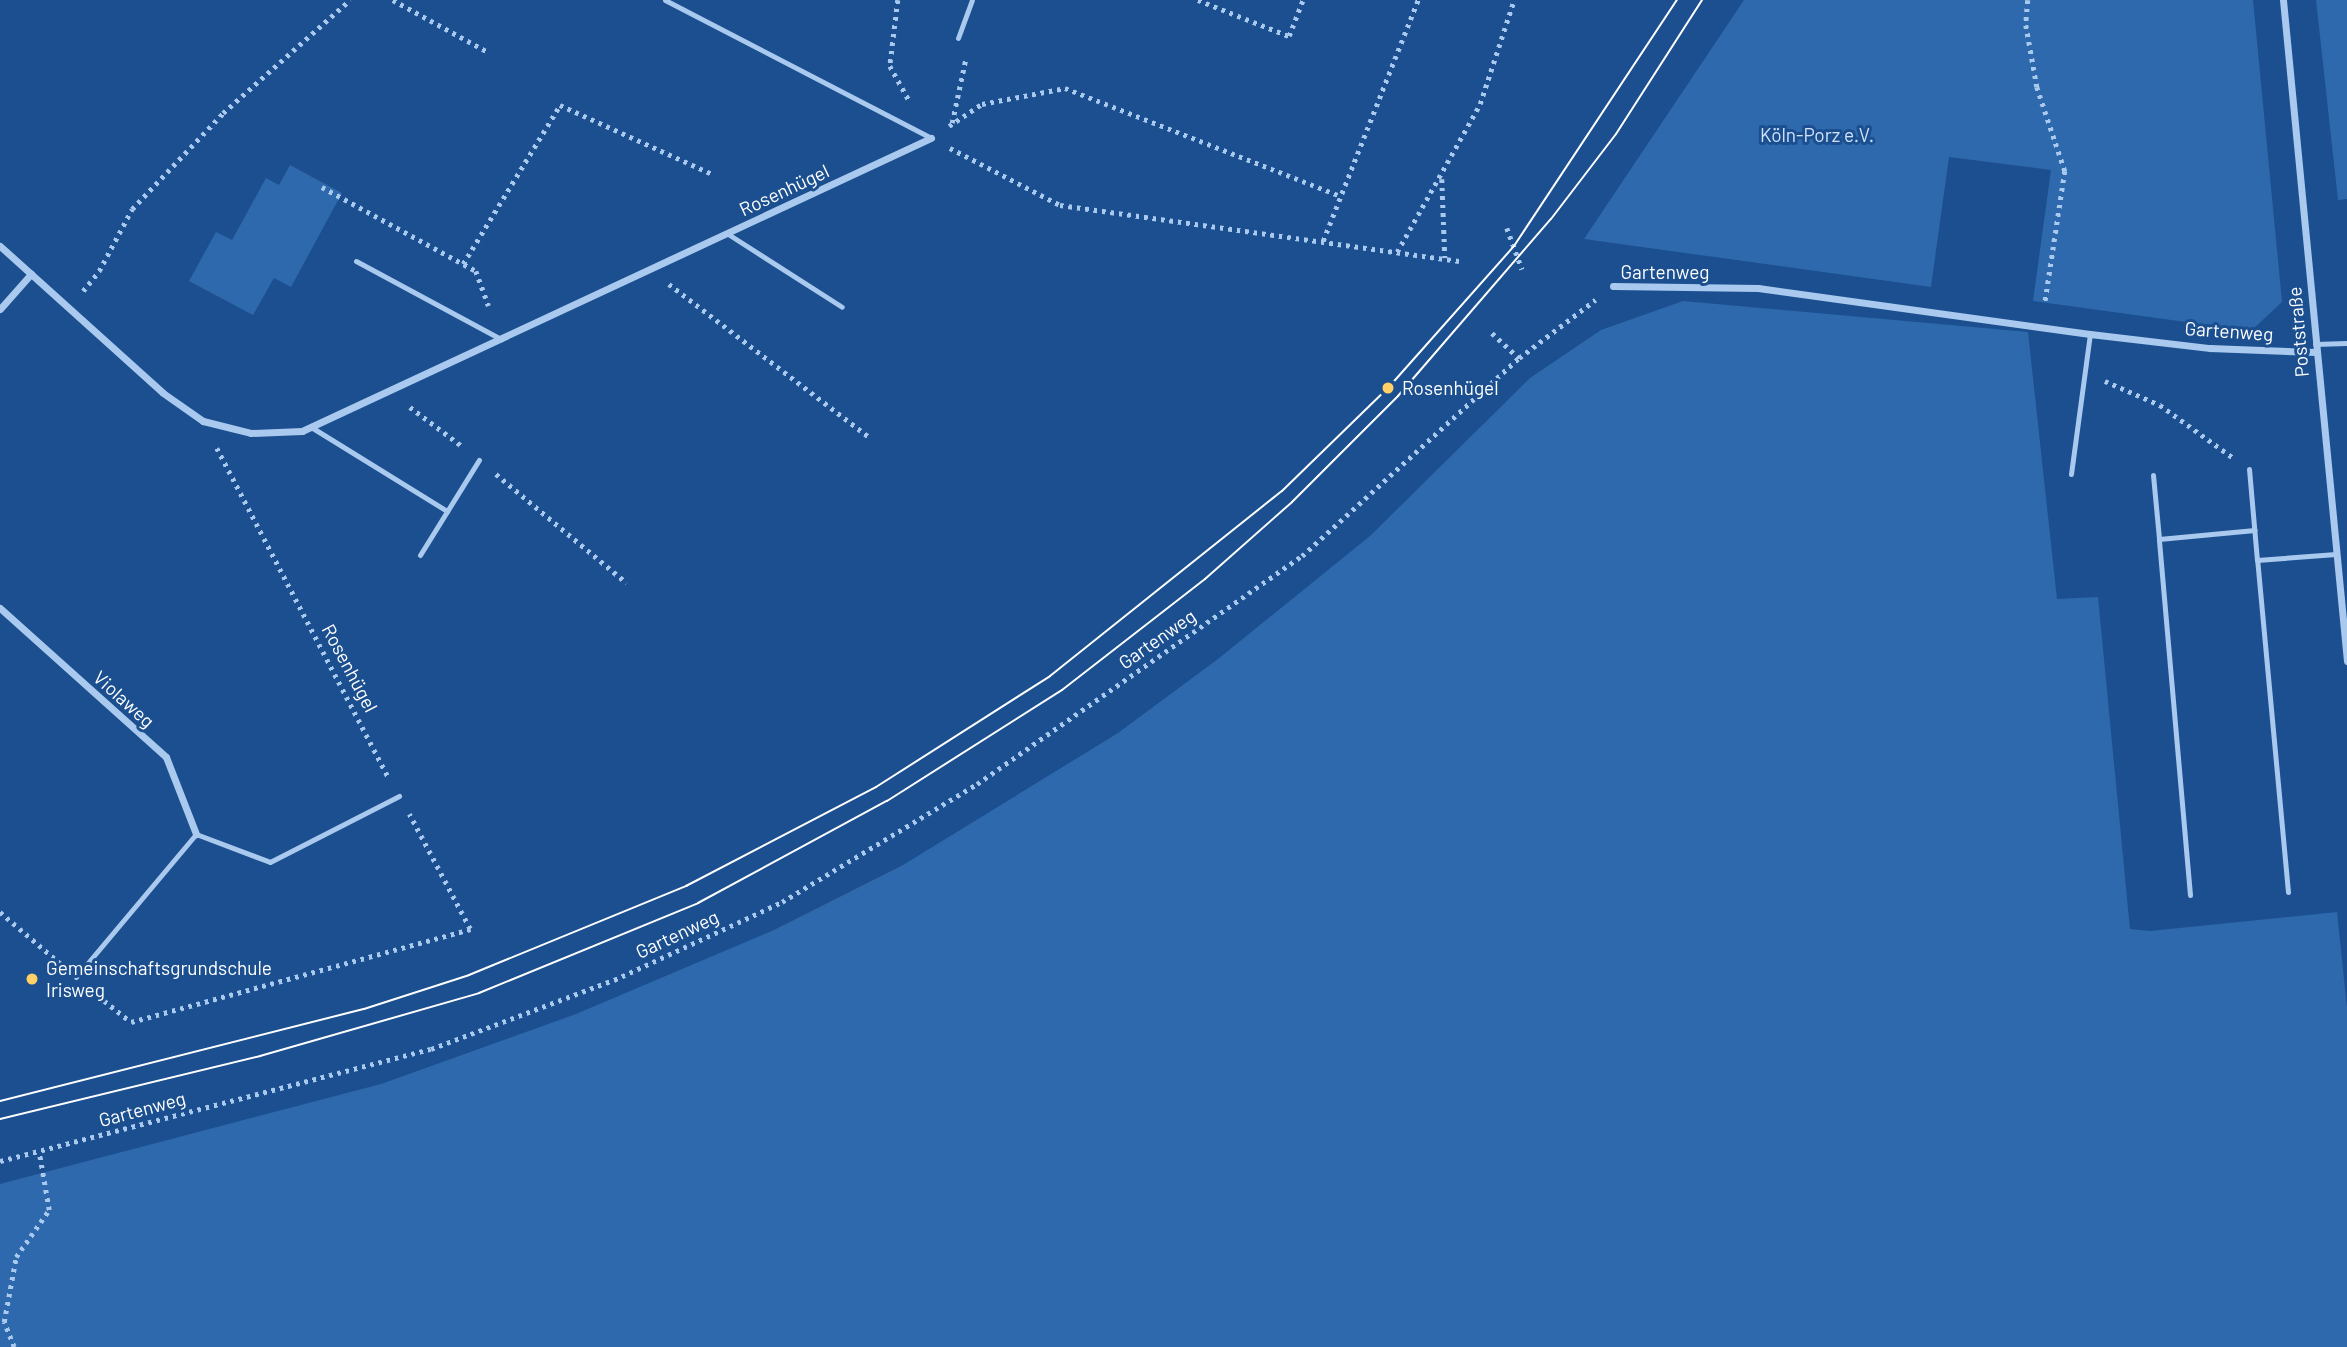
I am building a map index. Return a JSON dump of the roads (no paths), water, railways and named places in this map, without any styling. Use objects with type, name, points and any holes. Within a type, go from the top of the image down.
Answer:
[{"type":"street","name":"Poststraße","points":[[2283,0],[2347,661]]},
{"type":"street","name":"Rosenhügel","points":[[0,246],[163,393],[203,421],[251,433],[311,427],[931,138]]},
{"type":"street","points":[[0,309],[31,274]]},
{"type":"street","name":"Gartenweg","points":[[1613,286],[1758,288],[2042,328],[2210,348],[2315,348]]},
{"type":"street","name":"Violaweg","points":[[0,608],[166,757],[196,834]]},
{"type":"lane","points":[[665,0],[931,138]]},
{"type":"lane","points":[[958,38],[972,0]]},
{"type":"lane","points":[[727,234],[842,307]]},
{"type":"lane","points":[[356,261],[502,340]]},
{"type":"lane","points":[[2071,474],[2090,334]]},
{"type":"lane","points":[[2315,348],[2347,343]]},
{"type":"lane","points":[[311,427],[447,511]]},
{"type":"lane","points":[[420,555],[479,460]]},
{"type":"lane","points":[[2249,469],[2288,892]]},
{"type":"lane","points":[[2153,475],[2190,895]]},
{"type":"lane","points":[[2159,539],[2255,530]]},
{"type":"lane","points":[[2257,560],[2336,554]]},
{"type":"lane","points":[[76,976],[196,834],[270,862],[399,796]]},
{"type":"tram line","points":[[0,1101],[364,1009],[469,975],[686,886],[876,787],[1050,676],[1282,491],[1388,388],[1514,246],[1677,0]]},
{"type":"tram line","points":[[0,1119],[260,1056],[479,993],[698,903],[887,801],[1062,690],[1205,579],[1292,502],[1398,396],[1551,219],[1616,134],[1702,0]]},
{"type":"place","name":"Rosenhügel","points":[[1388,388]]},
{"type":"place","name":"Gemeinschaftsgrundschule Irisweg","points":[[32,979]]},
{"type":"park label","name":"Köln-Porz e.V.","points":[[1817,135]]}]
